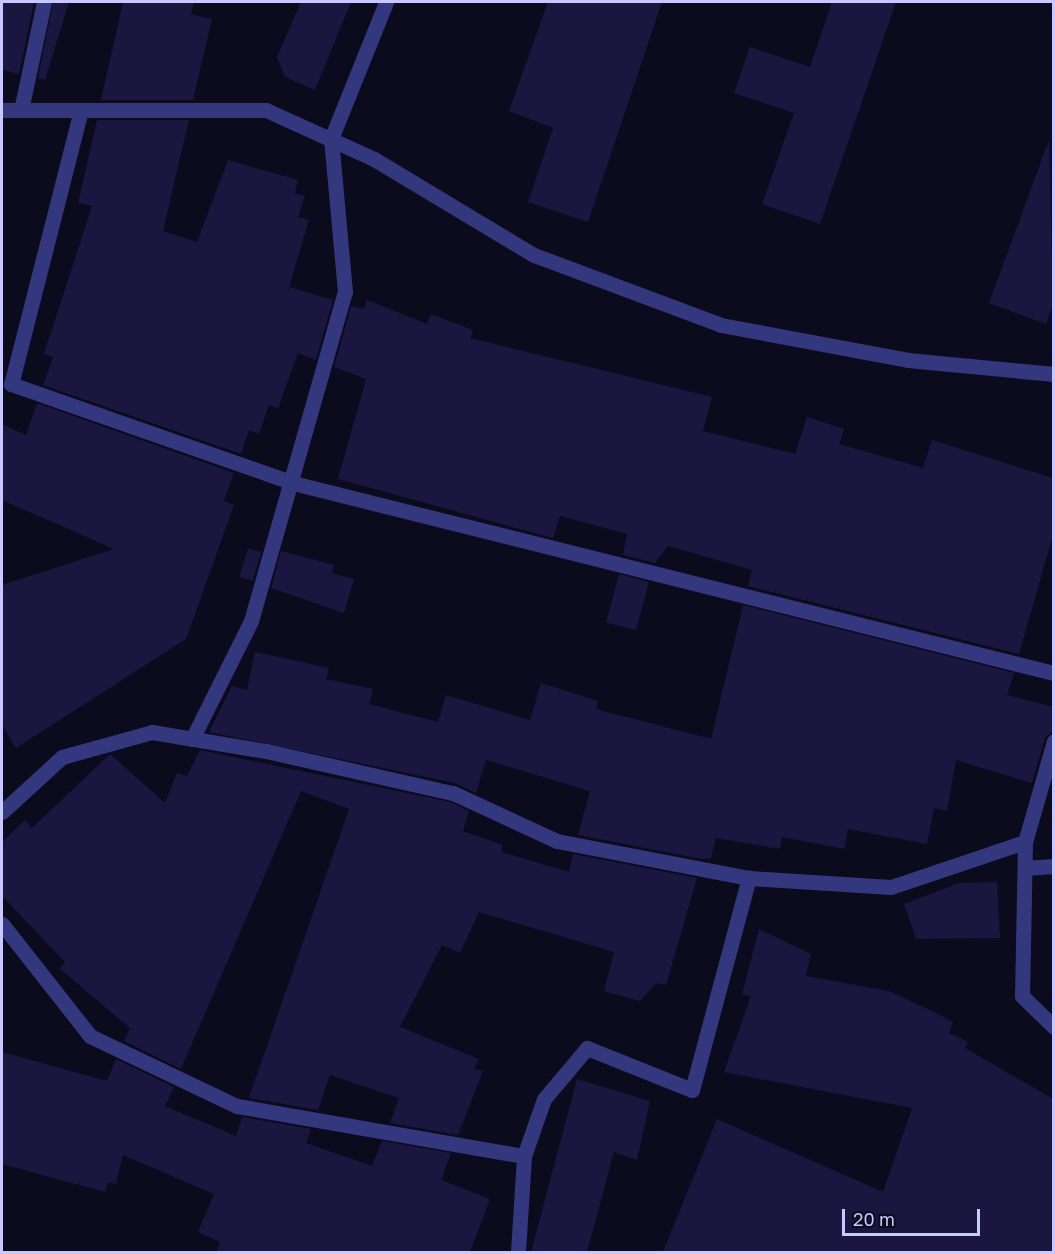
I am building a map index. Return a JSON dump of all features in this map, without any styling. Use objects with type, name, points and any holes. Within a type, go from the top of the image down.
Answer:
[{"type":"street","points":[[21,110],[45,2]]},
{"type":"street","points":[[192,739],[251,621],[293,483],[345,292],[331,139],[386,2]]},
{"type":"street","points":[[2,110],[266,110],[331,139],[534,255],[720,324],[908,360],[1053,374]]},
{"type":"street","points":[[81,110],[11,384],[293,483],[1053,673]]},
{"type":"street","points":[[2,812],[62,758],[152,732],[453,794],[557,841],[749,878],[891,886],[1025,842]]},
{"type":"street","points":[[1053,741],[1025,842],[1022,996],[1053,1027]]},
{"type":"street","points":[[1025,868],[1053,866]]},
{"type":"street","points":[[518,1252],[524,1156],[544,1099],[587,1048],[692,1090],[749,878]]},
{"type":"street","points":[[2,924],[90,1036],[237,1106],[524,1156]]},
{"type":"building","points":[[2,2],[34,2],[19,74],[2,70]]},
{"type":"building","points":[[53,2],[69,2],[45,80],[38,78]]},
{"type":"building","points":[[123,2],[194,2],[191,14],[212,19],[193,100],[101,100]]},
{"type":"building","points":[[301,2],[351,2],[315,90],[285,77],[277,57]]},
{"type":"building","points":[[548,2],[662,2],[588,222],[528,202],[553,128],[509,111]]},
{"type":"building","points":[[832,2],[896,2],[820,224],[762,204],[794,113],[734,93],[750,47],[810,67]]},
{"type":"building","points":[[97,120],[189,120],[163,231],[197,242],[228,160],[298,180],[295,193],[305,196],[298,217],[309,220],[289,287],[333,300],[316,360],[298,353],[278,408],[269,405],[259,434],[249,430],[241,454],[43,385],[53,357],[44,354],[92,206],[78,203]]},
{"type":"building","points":[[1049,140],[1053,304],[1046,324],[989,303]]},
{"type":"building","points":[[367,300],[427,324],[431,314],[473,330],[470,338],[712,397],[703,431],[795,454],[807,417],[844,429],[839,444],[923,468],[932,440],[1053,478],[1053,535],[1019,654],[748,586],[752,570],[668,546],[655,563],[623,555],[627,534],[560,516],[553,538],[338,479],[366,379],[334,367],[351,306],[364,309]]},
{"type":"building","points":[[37,403],[234,473],[224,501],[234,505],[186,639],[16,748],[2,725],[2,585],[114,549],[2,500],[2,424],[26,435]]},
{"type":"building","points":[[248,548],[261,552],[253,581],[239,577]]},
{"type":"building","points":[[281,551],[334,565],[332,573],[354,579],[344,613],[271,588]]},
{"type":"building","points":[[619,574],[649,582],[636,630],[606,622]]},
{"type":"building","points":[[743,605],[1014,673],[1007,695],[1053,707],[1053,731],[1045,738],[1032,783],[956,760],[947,811],[934,808],[927,844],[848,829],[844,849],[782,837],[780,849],[716,838],[711,858],[702,859],[578,835],[590,791],[486,760],[476,793],[455,783],[209,732],[232,686],[247,690],[255,652],[329,668],[326,679],[373,689],[369,704],[438,722],[446,695],[530,720],[541,683],[598,701],[596,709],[711,739]]},
{"type":"building","points":[[200,750],[450,802],[469,811],[463,831],[503,845],[501,852],[569,872],[573,854],[697,878],[666,985],[656,983],[640,1001],[604,991],[614,952],[479,912],[460,953],[442,945],[400,1027],[479,1059],[474,1068],[483,1071],[458,1135],[390,1123],[399,1098],[330,1075],[318,1110],[249,1098],[349,809],[301,791],[181,1069],[124,1041],[130,1028],[60,969],[65,962],[2,896],[2,842],[25,820],[32,828],[110,754],[165,803],[177,773],[187,776]]},
{"type":"building","points":[[997,882],[1000,938],[916,939],[904,904],[959,883]]},
{"type":"building","points":[[759,929],[811,954],[806,976],[889,991],[936,1013],[953,1022],[949,1033],[968,1042],[965,1048],[1053,1099],[1053,1252],[663,1252],[717,1119],[883,1192],[912,1108],[724,1072],[751,996],[742,994]]},
{"type":"building","points":[[2,1052],[107,1081],[116,1059],[174,1087],[165,1106],[236,1136],[242,1117],[311,1129],[306,1143],[372,1166],[382,1141],[451,1153],[441,1180],[490,1199],[470,1252],[217,1252],[220,1242],[198,1232],[214,1194],[123,1155],[116,1184],[108,1182],[105,1192],[2,1164]]},
{"type":"building","points":[[577,1079],[650,1101],[637,1160],[614,1152],[587,1252],[531,1252]]}]
